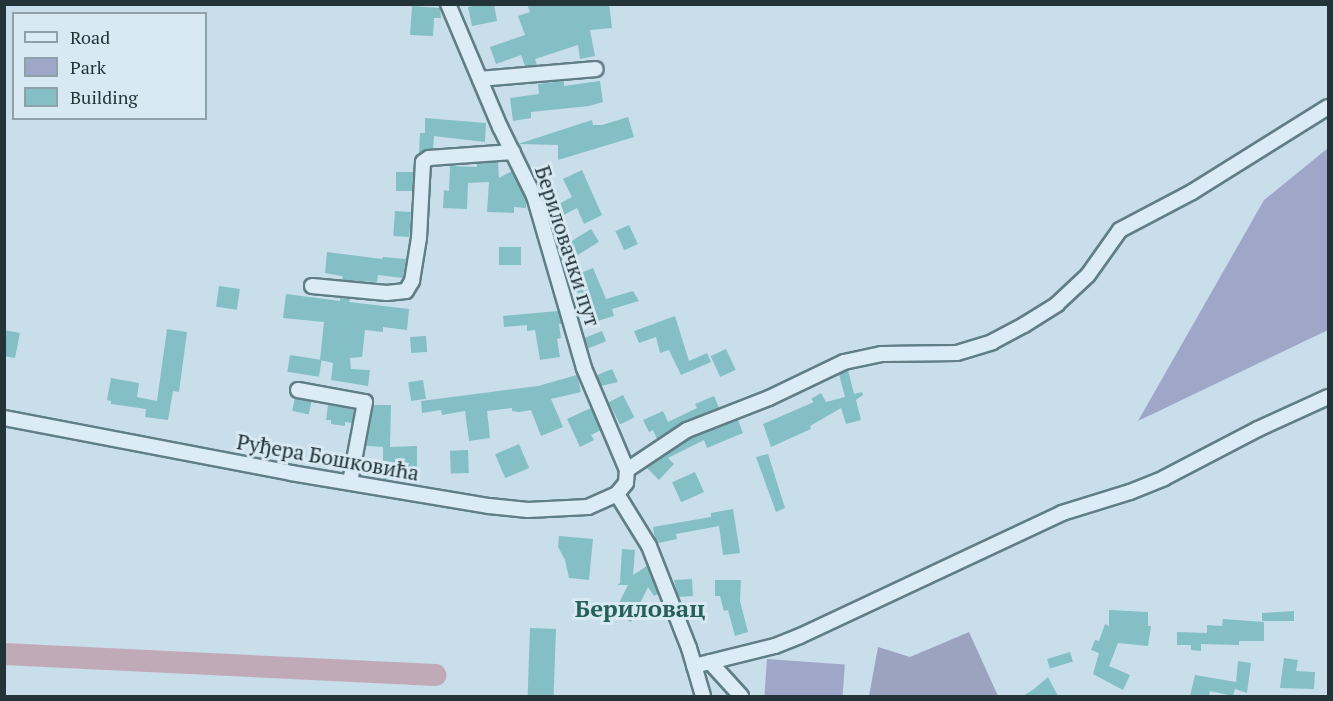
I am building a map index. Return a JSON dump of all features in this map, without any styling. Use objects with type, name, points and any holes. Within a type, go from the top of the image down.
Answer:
[{"type":"street","name":"Бериловачки пут","points":[[448,4],[534,196],[584,368],[627,470]]},
{"type":"street","points":[[480,79],[596,69]]},
{"type":"street","points":[[703,696],[690,648],[649,546],[617,494],[626,483],[627,470],[687,430],[769,398],[844,362],[882,354],[957,352],[992,342],[1058,304],[1088,275],[1120,230],[1201,187],[1329,107]]},
{"type":"street","points":[[312,286],[387,293],[406,291],[411,281],[419,238],[423,162],[429,158],[513,152]]},
{"type":"street","points":[[298,390],[365,402],[350,482]]},
{"type":"street","points":[[694,666],[775,646],[800,636],[1062,513],[1130,492],[1164,478],[1258,429],[1329,397]]},
{"type":"street","name":"Руђера Бошковића","points":[[4,418],[350,482],[528,510],[588,507],[617,494]]},
{"type":"street","points":[[710,662],[741,696]]},
{"type":"green space","points":[[1328,148],[1328,330],[1138,421],[1264,200]]},
{"type":"green space","points":[[767,659],[845,664],[843,696],[764,696]]},
{"type":"shaded area","points":[[969,632],[998,696],[869,696],[878,647],[910,657]]},
{"type":"building","points":[[494,4],[497,21],[472,26],[468,7]]},
{"type":"building","points":[[527,4],[609,4],[612,28],[590,30],[595,56],[580,59],[578,45],[535,59],[537,65],[525,66],[521,55],[496,64],[490,47],[525,35],[518,16],[530,12]]},
{"type":"building","points":[[412,6],[440,8],[441,18],[434,18],[433,36],[410,35]]},
{"type":"building","points":[[564,81],[564,86],[600,81],[603,102],[589,106],[531,112],[531,118],[513,121],[510,98],[539,94],[538,84]]},
{"type":"building","points":[[628,117],[634,137],[558,160],[558,145],[518,144],[592,120],[593,125],[602,125]]},
{"type":"building","points":[[425,118],[486,123],[485,142],[434,136],[433,149],[419,154],[420,133],[425,133]]},
{"type":"building","points":[[498,162],[499,178],[512,171],[526,199],[526,208],[514,207],[514,213],[487,212],[489,182],[468,183],[467,209],[443,208],[444,190],[449,191],[450,166],[477,167],[477,164]]},
{"type":"building","points":[[582,170],[602,215],[584,224],[577,208],[562,216],[557,205],[572,197],[563,179]]},
{"type":"building","points":[[396,172],[413,172],[413,191],[396,191]]},
{"type":"building","points":[[395,211],[411,212],[409,237],[393,236]]},
{"type":"building","points":[[629,225],[638,244],[624,250],[615,231]]},
{"type":"building","points":[[591,229],[599,242],[578,255],[570,242]]},
{"type":"building","points":[[499,247],[521,247],[521,265],[499,265]]},
{"type":"building","points":[[327,252],[382,259],[383,257],[406,259],[403,278],[378,275],[377,282],[343,280],[342,276],[325,273]]},
{"type":"building","points":[[593,268],[606,299],[633,291],[639,301],[612,309],[614,316],[591,323],[581,292],[577,294],[571,277]]},
{"type":"building","points":[[219,286],[240,289],[237,310],[216,307]]},
{"type":"building","points":[[286,294],[340,301],[340,298],[350,299],[349,302],[409,309],[407,330],[383,327],[383,332],[365,330],[362,357],[350,358],[351,369],[370,370],[368,386],[331,380],[333,363],[320,360],[324,322],[283,318]]},
{"type":"building","points":[[558,311],[562,324],[559,324],[561,338],[557,339],[560,357],[540,360],[535,330],[527,331],[527,325],[504,327],[503,316]]},
{"type":"building","points":[[675,316],[689,361],[707,353],[711,362],[681,375],[669,350],[660,353],[656,337],[639,343],[634,331]]},
{"type":"building","points":[[167,329],[187,332],[179,392],[173,391],[168,420],[145,417],[146,409],[111,404],[111,401],[107,400],[111,378],[139,383],[137,397],[157,401]]},
{"type":"building","points":[[4,330],[20,333],[15,358],[4,356]]},
{"type":"building","points":[[602,331],[606,341],[589,348],[584,338]]},
{"type":"building","points":[[426,336],[427,352],[411,353],[410,337]]},
{"type":"building","points":[[726,349],[736,370],[720,377],[711,356]]},
{"type":"building","points":[[290,355],[322,360],[319,377],[287,372]]},
{"type":"building","points":[[612,369],[618,382],[601,386],[597,375]]},
{"type":"building","points":[[848,370],[854,394],[862,392],[863,395],[856,400],[861,420],[846,424],[841,408],[810,426],[811,429],[771,447],[763,424],[814,402],[811,399],[821,393],[826,402],[845,397],[839,374]]},
{"type":"building","points":[[577,375],[581,392],[551,399],[563,427],[541,436],[531,410],[519,412],[512,411],[512,408],[487,411],[490,438],[469,441],[465,411],[442,415],[441,410],[422,413],[421,401],[538,386]]},
{"type":"building","points":[[423,380],[426,399],[411,401],[408,382]]},
{"type":"building","points":[[623,395],[634,417],[620,425],[609,402]]},
{"type":"building","points":[[714,396],[719,408],[684,422],[657,439],[653,430],[649,432],[643,420],[663,411],[668,422],[697,408],[695,404]]},
{"type":"building","points":[[295,398],[312,402],[309,414],[292,411]]},
{"type":"building","points":[[328,405],[354,409],[352,423],[345,422],[345,426],[331,424],[331,420],[326,420]]},
{"type":"building","points":[[374,405],[391,405],[390,447],[417,446],[417,469],[397,469],[397,479],[383,479],[383,447],[385,447],[366,446]]},
{"type":"building","points":[[591,408],[601,430],[591,435],[594,440],[580,447],[567,419]]},
{"type":"building","points":[[738,420],[743,433],[707,448],[704,440],[668,458],[674,464],[659,480],[647,468],[691,438]]},
{"type":"building","points":[[519,444],[529,468],[505,478],[495,454]]},
{"type":"building","points":[[468,450],[469,473],[451,474],[450,451]]},
{"type":"building","points":[[768,454],[785,508],[776,512],[756,457]]},
{"type":"building","points":[[695,472],[704,492],[681,502],[672,482]]},
{"type":"building","points":[[733,509],[740,553],[723,555],[719,526],[676,534],[677,539],[658,543],[655,539],[653,527],[711,517],[711,513]]},
{"type":"building","points":[[559,536],[593,539],[589,580],[569,578],[565,560],[558,547]]},
{"type":"building","points":[[622,549],[635,550],[633,575],[647,566],[658,594],[654,596],[648,587],[631,622],[614,613],[628,585],[617,585],[620,583]]},
{"type":"building","points":[[692,579],[693,596],[678,597],[674,580]]},
{"type":"building","points":[[715,580],[741,580],[740,601],[748,632],[735,636],[728,610],[724,611],[720,596],[715,596]]},
{"type":"building","points":[[1109,610],[1148,612],[1148,626],[1151,626],[1148,646],[1118,643],[1109,666],[1130,675],[1123,690],[1093,674],[1099,653],[1091,650],[1095,640],[1099,641],[1105,624],[1109,626]]},
{"type":"building","points":[[1294,611],[1294,621],[1262,621],[1262,613]]},
{"type":"building","points":[[1223,619],[1264,622],[1264,641],[1239,641],[1239,645],[1201,644],[1201,651],[1191,650],[1191,645],[1177,645],[1177,632],[1207,633],[1207,625],[1222,626]]},
{"type":"building","points":[[530,628],[556,629],[554,696],[528,696]]},
{"type":"building","points":[[1070,652],[1073,662],[1050,669],[1047,659]]},
{"type":"building","points":[[1284,658],[1298,660],[1296,671],[1315,672],[1314,689],[1280,688]]},
{"type":"building","points":[[1238,661],[1251,663],[1247,693],[1235,689],[1233,696],[1210,691],[1209,696],[1190,696],[1195,675],[1236,682]]},
{"type":"building","points":[[1048,677],[1058,696],[1023,696],[1034,689]]},
{"type":"waterway","points":[[4,654],[435,675]]},
{"type":"district","name":"Бериловац","points":[[640,609]]}]
